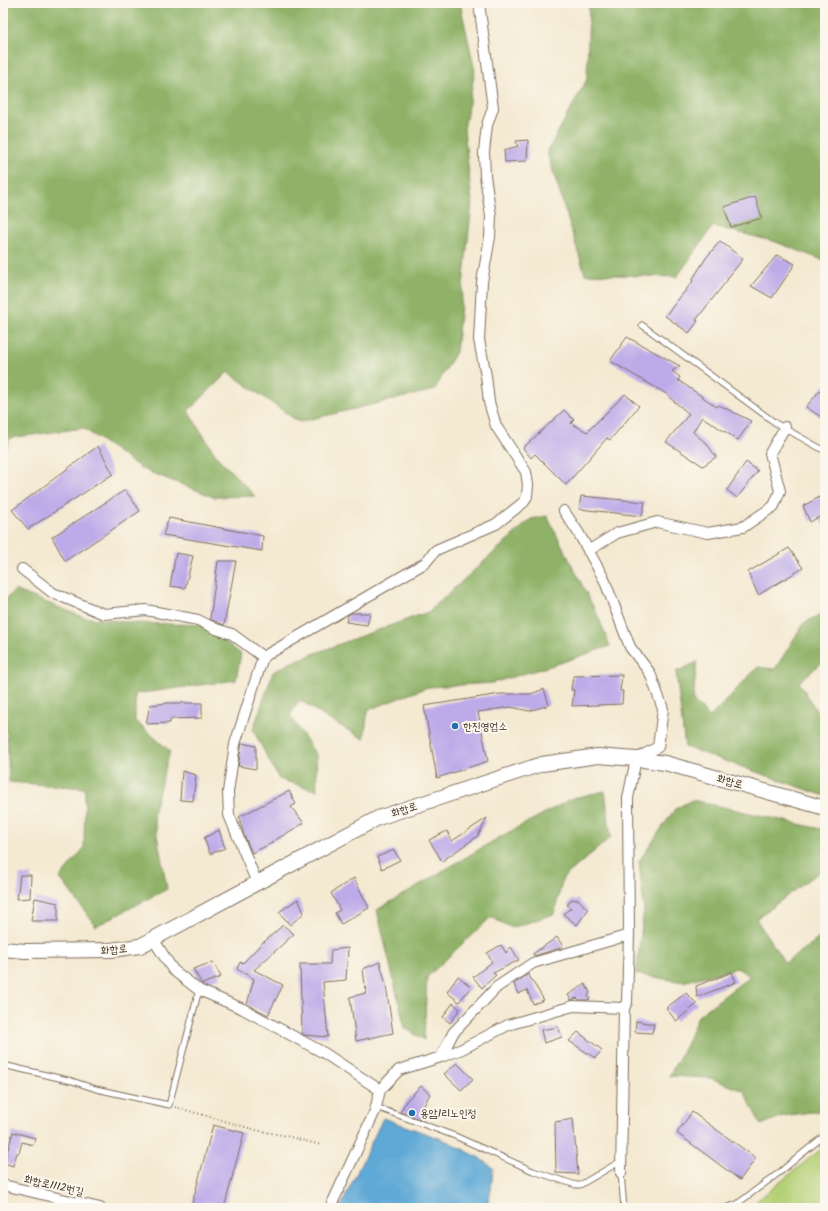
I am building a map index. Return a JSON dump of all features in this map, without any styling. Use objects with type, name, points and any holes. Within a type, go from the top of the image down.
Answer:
[{"type":"main road","name":"화합로","points":[[3,949],[111,950],[140,946],[378,818],[542,764],[598,756],[665,763],[825,808]]},
{"type":"street","points":[[257,883],[229,815],[228,792],[235,744],[263,657],[424,563],[436,550],[496,524],[524,502],[527,496],[528,485],[526,472],[496,426],[489,402],[479,340],[482,282],[490,237],[491,216],[485,176],[484,152],[487,125],[493,108],[479,3]]},
{"type":"street","points":[[588,551],[617,533],[657,522],[708,533],[743,527],[774,506],[780,491],[770,453],[785,428]]},
{"type":"street","points":[[564,511],[604,579],[630,647],[650,673],[662,709],[658,747],[636,759],[628,798],[629,935],[626,1002],[624,1008],[621,1173]]},
{"type":"street","points":[[22,569],[53,593],[104,614],[146,610],[198,620],[216,629],[232,634],[263,657]]},
{"type":"street","points":[[441,1057],[453,1033],[497,986],[533,964],[629,935]]},
{"type":"street","points":[[153,939],[173,970],[200,990],[243,1009],[324,1053],[380,1090]]},
{"type":"street","points":[[330,1208],[376,1107],[380,1090],[399,1070],[462,1049],[508,1025],[573,1006],[624,1008]]},
{"type":"street","name":"화합로1112번길","points":[[3,1185],[100,1208]]},
{"type":"lane","points":[[642,325],[777,424],[825,451]]},
{"type":"lane","points":[[3,1065],[72,1081],[96,1089],[169,1105],[200,990]]},
{"type":"lane","points":[[376,1107],[455,1136],[533,1171],[576,1185],[580,1185],[621,1161]]},
{"type":"lane","points":[[725,1208],[737,1204],[780,1172],[825,1135]]},
{"type":"lane","points":[[621,1173],[624,1208]]},
{"type":"path","points":[[169,1105],[256,1130],[321,1145]]},
{"type":"green space","points":[[3,3],[460,3],[475,71],[464,129],[472,202],[456,352],[434,390],[299,422],[228,372],[188,411],[217,457],[255,496],[214,497],[142,469],[83,428],[10,438],[3,455]]},
{"type":"green space","points":[[589,3],[825,3],[825,261],[776,242],[713,226],[677,277],[585,274],[547,152],[587,79]]},
{"type":"green space","points":[[547,516],[598,616],[610,646],[557,664],[492,683],[428,687],[368,710],[364,739],[328,719],[300,700],[290,715],[316,755],[317,791],[279,779],[253,730],[273,672],[292,662],[428,612],[531,519]]},
{"type":"green space","points":[[15,590],[83,617],[136,623],[203,625],[241,654],[236,680],[135,694],[135,721],[170,751],[153,813],[167,889],[96,926],[60,878],[84,848],[85,788],[9,782],[7,734],[3,727],[3,602]]},
{"type":"green space","points":[[825,612],[825,660],[799,682],[825,725],[825,796],[685,747],[676,672],[697,662],[693,700],[710,717],[758,667],[775,669],[804,623]]},
{"type":"green space","points":[[605,791],[611,837],[563,878],[554,914],[512,928],[491,917],[427,977],[424,1040],[405,1028],[377,910],[500,837],[573,798]]},
{"type":"green space","points":[[692,800],[825,830],[825,870],[822,870],[756,919],[785,963],[825,934],[825,1110],[783,1116],[761,1125],[744,1091],[710,1078],[669,1076],[685,1047],[698,1016],[750,976],[737,968],[683,982],[636,974],[644,909],[639,861],[675,809]]},
{"type":"green space","points":[[825,1146],[825,1208],[748,1208]]},
{"type":"water","points":[[383,1118],[447,1141],[478,1157],[493,1168],[491,1191],[486,1208],[340,1208]]},
{"type":"building","points":[[528,140],[527,161],[505,162],[504,150],[518,146],[516,141]]},
{"type":"building","points":[[755,197],[762,218],[731,227],[724,207]]},
{"type":"building","points":[[720,241],[743,259],[696,320],[698,321],[689,333],[665,316],[693,281],[692,280],[706,258]]},
{"type":"building","points":[[777,255],[795,264],[772,298],[751,286]]},
{"type":"building","points":[[627,337],[680,366],[672,371],[680,377],[678,380],[717,407],[719,405],[751,421],[738,440],[702,417],[693,432],[707,444],[716,457],[703,466],[666,442],[689,414],[669,397],[670,396],[610,361]]},
{"type":"building","points":[[825,384],[825,411],[821,417],[806,407]]},
{"type":"building","points":[[625,394],[639,406],[610,440],[607,438],[566,485],[535,454],[531,458],[523,448],[564,410],[574,420],[571,423],[587,432]]},
{"type":"building","points":[[98,446],[113,474],[28,529],[12,510]]},
{"type":"building","points":[[746,462],[758,471],[737,498],[727,490]]},
{"type":"building","points":[[125,490],[140,511],[65,561],[52,537]]},
{"type":"building","points":[[825,494],[825,530],[819,517],[810,522],[803,506]]},
{"type":"building","points":[[581,496],[645,502],[642,516],[579,509]]},
{"type":"building","points":[[169,518],[263,536],[262,551],[163,535]]},
{"type":"building","points":[[789,548],[803,568],[758,595],[748,572]]},
{"type":"building","points":[[176,553],[193,556],[185,588],[170,586]]},
{"type":"building","points":[[218,561],[236,561],[224,625],[210,619]]},
{"type":"building","points":[[352,613],[370,613],[367,625],[346,622],[348,615]]},
{"type":"building","points":[[622,675],[620,691],[623,691],[622,704],[572,706],[574,690],[571,690],[573,676]]},
{"type":"building","points":[[544,689],[549,705],[529,711],[511,707],[478,712],[488,761],[437,778],[424,706],[500,694],[531,694]]},
{"type":"building","points":[[168,703],[202,703],[202,718],[170,719],[170,723],[146,724],[150,705]]},
{"type":"building","points":[[242,743],[256,746],[256,769],[238,766]]},
{"type":"building","points":[[182,771],[196,775],[193,801],[180,800]]},
{"type":"building","points":[[289,791],[296,804],[291,807],[304,823],[272,843],[252,853],[244,835],[239,817]]},
{"type":"building","points":[[487,818],[478,836],[442,861],[429,840],[447,831],[452,841]]},
{"type":"building","points":[[219,830],[225,848],[210,854],[204,838]]},
{"type":"building","points":[[394,850],[400,860],[382,869],[377,857]]},
{"type":"building","points":[[20,875],[31,875],[30,898],[17,899]]},
{"type":"building","points":[[354,878],[369,908],[341,924],[335,913],[340,910],[331,893]]},
{"type":"building","points":[[35,898],[58,903],[58,921],[31,921]]},
{"type":"building","points":[[298,899],[304,913],[290,925],[279,912]]},
{"type":"building","points":[[572,899],[578,899],[588,910],[577,925],[563,914],[571,908],[567,905]]},
{"type":"building","points":[[283,925],[294,934],[254,970],[283,985],[268,1015],[247,1004],[254,979],[237,969],[240,962],[243,963],[263,942]]},
{"type":"building","points":[[557,937],[563,947],[534,956],[533,954]]},
{"type":"building","points":[[501,945],[506,953],[511,947],[519,960],[493,973],[496,975],[482,988],[473,977],[492,962],[487,953]]},
{"type":"building","points":[[348,948],[346,980],[323,982],[328,1037],[304,1035],[302,1033],[300,964],[330,964],[331,950]]},
{"type":"building","points":[[213,962],[221,977],[202,984],[193,969]]},
{"type":"building","points":[[380,962],[386,985],[393,1033],[356,1041],[350,997],[366,993],[363,969]]},
{"type":"building","points":[[732,972],[736,982],[697,997],[696,986]]},
{"type":"building","points":[[528,974],[544,1000],[533,1004],[527,990],[518,994],[514,984]]},
{"type":"building","points":[[458,976],[471,987],[459,1002],[447,992]]},
{"type":"building","points":[[585,984],[590,992],[588,996],[590,999],[579,1000],[577,998],[571,1000],[568,995]]},
{"type":"building","points":[[686,993],[697,1004],[676,1021],[666,1008]]},
{"type":"building","points":[[453,1003],[460,1009],[450,1023],[443,1017]]},
{"type":"building","points":[[636,1021],[654,1024],[652,1033],[635,1032]]},
{"type":"building","points":[[558,1027],[562,1037],[544,1043],[541,1030]]},
{"type":"building","points":[[578,1032],[602,1050],[595,1058],[569,1041]]},
{"type":"building","points":[[457,1063],[473,1079],[461,1090],[444,1074]]},
{"type":"building","points":[[421,1086],[430,1094],[421,1111],[425,1114],[423,1120],[400,1112],[407,1100]]},
{"type":"building","points":[[692,1112],[756,1158],[740,1180],[677,1133]]},
{"type":"building","points":[[573,1119],[578,1174],[556,1173],[555,1122]]},
{"type":"building","points":[[213,1125],[244,1133],[224,1208],[191,1208]]},
{"type":"building","points":[[13,1132],[35,1138],[33,1145],[22,1142],[13,1166],[4,1163]]},
{"type":"place","name":"한진영업소","points":[[455,726]]},
{"type":"place","name":"용암1리노인정","points":[[412,1113]]}]
